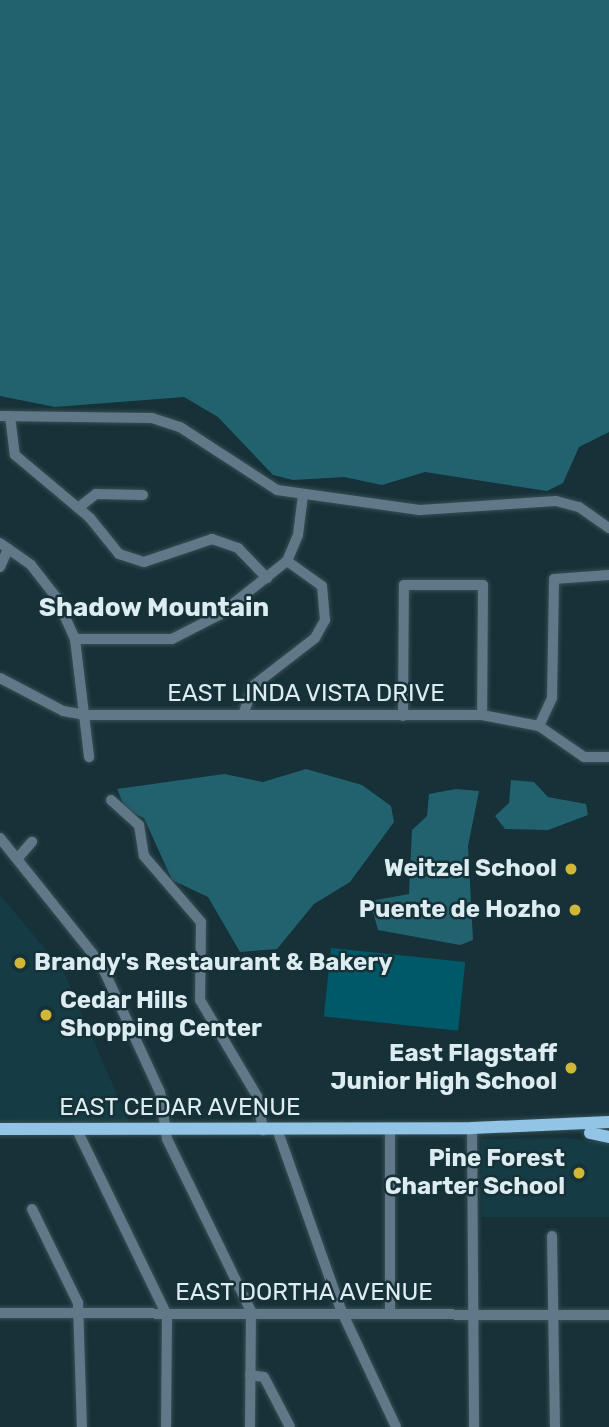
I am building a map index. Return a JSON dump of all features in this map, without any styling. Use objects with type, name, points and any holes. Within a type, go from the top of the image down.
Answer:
[{"type":"main road","name":"EAST CEDAR AVENUE","points":[[486,1128],[609,1122]]},
{"type":"main road","name":"EAST CEDAR AVENUE","points":[[0,1129],[486,1128],[590,1133],[609,1131]]},
{"type":"main road","points":[[590,1133],[609,1138]]},
{"type":"street","points":[[267,578],[238,548],[212,538],[130,560],[78,508],[15,455],[5,416],[166,422],[258,482],[303,495],[420,510],[556,501],[579,507],[609,528]]},
{"type":"street","points":[[78,508],[96,494],[144,495]]},
{"type":"street","points":[[75,639],[182,636],[267,578],[287,561],[298,535],[303,495]]},
{"type":"street","points":[[0,567],[4,546],[31,565],[56,597],[75,639],[89,757]]},
{"type":"street","points":[[243,715],[253,686],[315,638],[325,620],[322,586],[287,561]]},
{"type":"street","points":[[539,726],[552,698],[554,579],[609,575]]},
{"type":"street","points":[[403,716],[404,585],[483,585],[482,715]]},
{"type":"street","name":"EAST LINDA VISTA DRIVE","points":[[0,678],[63,711],[86,715],[482,715],[539,726],[584,757],[609,757]]},
{"type":"street","points":[[111,800],[139,825],[144,856],[201,922],[200,1000],[257,1096],[263,1130]]},
{"type":"street","points":[[0,838],[101,964],[160,1092],[167,1129],[251,1311],[250,1427]]},
{"type":"street","points":[[17,859],[32,842]]},
{"type":"street","points":[[390,1128],[390,1311]]},
{"type":"street","points":[[472,1128],[474,1427]]},
{"type":"street","points":[[277,1129],[341,1310],[396,1427]]},
{"type":"street","points":[[77,1130],[167,1315],[166,1427]]},
{"type":"street","points":[[32,1209],[81,1314],[82,1427]]},
{"type":"street","points":[[552,1236],[551,1315],[555,1427]]},
{"type":"street","name":"EAST DORTHA AVENUE","points":[[0,1313],[167,1315],[341,1310],[609,1315]]},
{"type":"street","points":[[250,1375],[264,1377],[290,1427]]},
{"type":"shaded area","points":[[0,0],[609,0],[609,432],[579,447],[563,483],[547,491],[425,472],[382,485],[344,477],[293,480],[273,475],[218,417],[184,397],[55,407],[0,396]]},
{"type":"shaded area","points":[[306,769],[362,785],[391,806],[394,822],[350,882],[314,904],[277,949],[240,952],[208,897],[172,880],[144,818],[126,810],[117,789],[224,774],[263,782]]},
{"type":"shaded area","points":[[511,780],[534,782],[548,797],[586,804],[588,815],[548,830],[505,829],[495,816],[509,803]]},
{"type":"shaded area","points":[[456,789],[479,791],[468,846],[473,940],[460,945],[378,930],[370,901],[409,894],[412,830],[427,816],[429,794]]},
{"type":"shaded area","points":[[0,895],[63,970],[132,1129],[0,1129]]},
{"type":"shaded area","points":[[331,948],[465,962],[458,1031],[324,1017]]},
{"type":"shaded area","points":[[565,1138],[609,1143],[609,1217],[482,1217],[481,1139]]},
{"type":"place","name":"Weitzel School","points":[[571,869]]},
{"type":"place","name":"Puente de Hozho","points":[[575,910]]},
{"type":"place","name":"Brandy's Restaurant & Bakery","points":[[20,963]]},
{"type":"place","name":"Cedar Hills Shopping Center","points":[[46,1015]]},
{"type":"place","name":"East Flagstaff Junior High School","points":[[571,1068]]},
{"type":"place","name":"Pine Forest Charter School","points":[[579,1173]]},
{"type":"district","name":"Shadow Mountain","points":[[154,608]]}]
